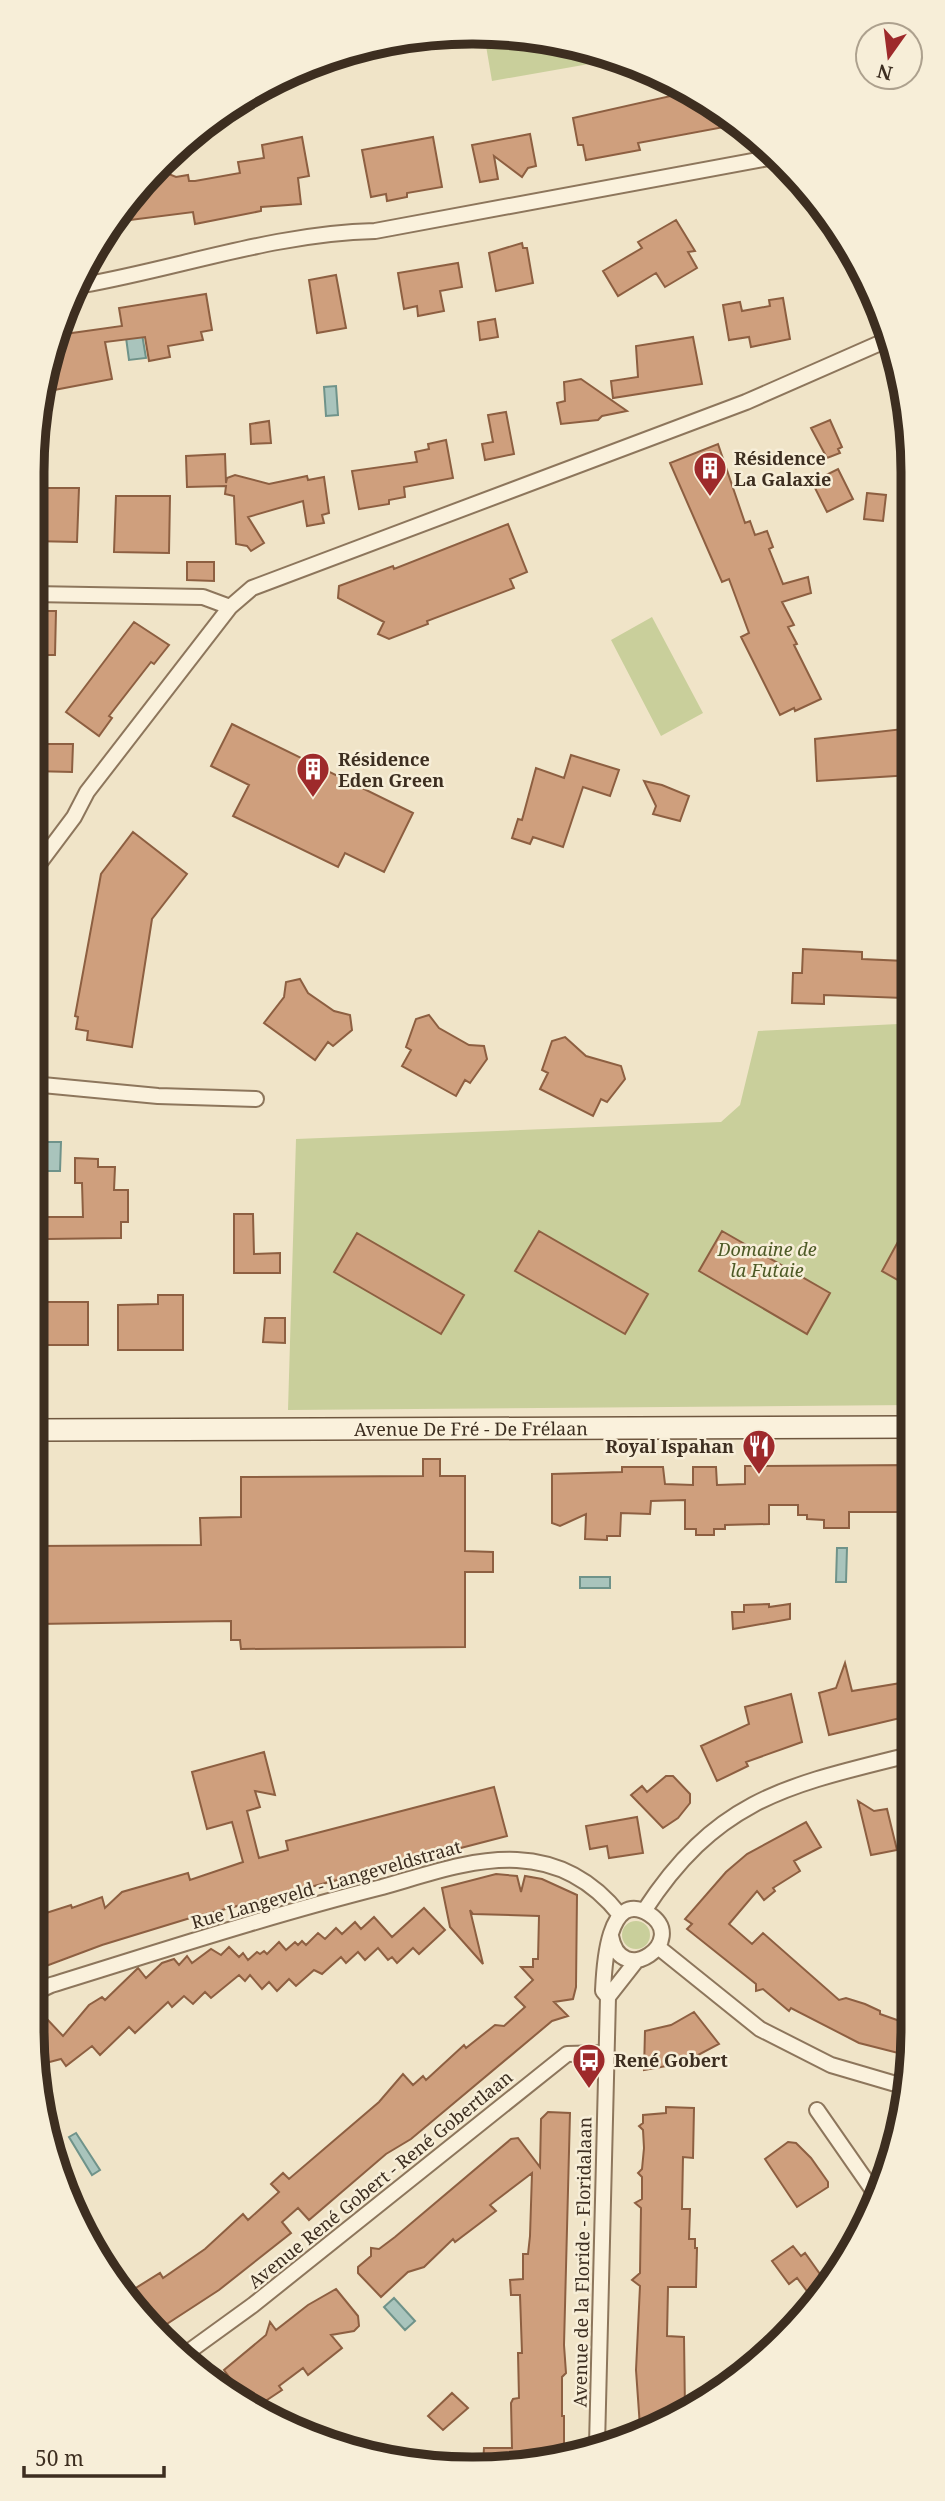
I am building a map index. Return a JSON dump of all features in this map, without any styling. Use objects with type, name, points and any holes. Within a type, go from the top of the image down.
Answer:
[{"type":"main road","name":"Avenue De Fré - De Frélaan","points":[[44,1430],[901,1427]]},
{"type":"street","points":[[87,284],[134,276],[169,264],[303,239],[344,232],[375,231],[765,159]]},
{"type":"street","points":[[44,857],[74,817],[87,792],[230,607],[252,588],[746,402],[881,343]]},
{"type":"street","points":[[44,594],[203,597],[230,607]]},
{"type":"street","points":[[44,1085],[158,1096],[256,1099]]},
{"type":"street","points":[[645,1911],[658,1890],[710,1831],[768,1795],[801,1782],[901,1757]]},
{"type":"street","name":"Rue Langeveld - Langeveldstraat","points":[[44,1988],[296,1909],[474,1863],[518,1860],[578,1875],[608,1900],[620,1915]]},
{"type":"street","points":[[608,1997],[637,1960],[653,1954],[658,1947],[661,1930],[658,1922],[645,1911],[628,1911],[620,1915]]},
{"type":"street","name":"Avenue de la Floride - Floridalaan","points":[[597,2438],[608,1997],[603,1991],[611,1928],[620,1915]]},
{"type":"street","points":[[611,1936],[615,1950],[621,1956],[637,1960]]},
{"type":"street","points":[[658,1947],[761,2029],[831,2065],[898,2085]]},
{"type":"street","name":"Avenue René Gobert - René Gobertlaan","points":[[190,2351],[253,2305],[567,2054],[606,2053]]},
{"type":"street","points":[[817,2110],[871,2187]]},
{"type":"green space","points":[[486,44],[528,47],[588,60],[589,64],[492,81]]},
{"type":"green space","points":[[652,617],[703,713],[661,736],[611,640]]},
{"type":"green space","name":"Domaine de la Futaie","points":[[898,1024],[901,1405],[288,1410],[296,1139],[721,1122],[740,1105],[758,1031]]},
{"type":"green space","points":[[636,1921],[646,1925],[650,1935],[646,1945],[636,1949],[626,1945],[622,1935],[626,1925]]},
{"type":"water","points":[[141,328],[146,358],[129,360],[125,330]]},
{"type":"water","points":[[336,386],[338,415],[326,416],[324,387]]},
{"type":"water","points":[[46,1142],[61,1142],[60,1171],[46,1171]]},
{"type":"water","points":[[837,1548],[847,1548],[846,1582],[836,1582]]},
{"type":"water","points":[[580,1577],[610,1577],[610,1588],[580,1588]]},
{"type":"water","points":[[76,2133],[100,2170],[92,2175],[69,2137]]},
{"type":"water","points":[[394,2298],[415,2321],[405,2330],[384,2307]]},
{"type":"building","points":[[672,93],[687,101],[726,127],[638,143],[640,150],[586,160],[583,145],[578,145],[573,118],[671,96]]},
{"type":"building","points":[[530,134],[536,166],[528,168],[522,177],[494,156],[498,179],[480,182],[472,145]]},
{"type":"building","points":[[302,137],[309,176],[298,178],[301,204],[261,207],[261,211],[195,224],[193,212],[125,221],[162,176],[188,175],[189,181],[195,181],[240,173],[238,162],[264,158],[262,145]]},
{"type":"building","points":[[433,137],[442,187],[407,193],[407,197],[387,201],[386,194],[371,197],[362,150]]},
{"type":"building","points":[[676,220],[695,251],[688,252],[697,268],[665,287],[656,273],[618,296],[603,271],[642,248],[638,242]]},
{"type":"building","points":[[522,243],[523,248],[527,248],[533,283],[496,291],[489,253]]},
{"type":"building","points":[[458,263],[462,287],[440,291],[444,311],[418,316],[417,306],[404,309],[398,273]]},
{"type":"building","points":[[336,275],[346,328],[317,333],[309,280]]},
{"type":"building","points":[[206,294],[212,330],[201,332],[203,340],[168,346],[170,357],[149,361],[145,337],[105,342],[112,379],[54,390],[58,362],[67,334],[122,326],[119,308]]},
{"type":"building","points":[[783,298],[790,339],[751,347],[749,337],[729,340],[723,305],[740,302],[742,311],[770,306],[769,300]]},
{"type":"building","points":[[495,319],[498,337],[480,340],[478,322]]},
{"type":"building","points":[[693,337],[702,384],[613,398],[611,381],[638,377],[636,346]]},
{"type":"building","points":[[581,379],[627,411],[602,416],[598,420],[561,424],[557,403],[565,401],[564,382]]},
{"type":"building","points":[[506,412],[514,454],[485,460],[482,444],[493,442],[488,415]]},
{"type":"building","points":[[830,420],[842,447],[838,449],[840,453],[827,458],[811,428]]},
{"type":"building","points":[[269,421],[271,443],[251,444],[250,424]]},
{"type":"building","points":[[446,440],[453,478],[404,487],[405,497],[389,500],[389,504],[359,509],[352,471],[417,462],[415,452],[429,449],[428,444]]},
{"type":"building","points":[[718,444],[745,523],[750,521],[755,535],[767,531],[773,547],[769,549],[783,584],[808,577],[811,593],[782,602],[794,625],[788,627],[797,644],[794,645],[821,699],[780,715],[741,637],[749,633],[729,579],[722,582],[670,463]]},
{"type":"building","points":[[225,454],[226,483],[227,478],[235,475],[269,484],[307,476],[308,480],[324,477],[329,513],[322,515],[324,523],[307,526],[303,501],[248,517],[264,543],[251,551],[247,546],[236,544],[234,496],[225,494],[226,486],[187,487],[186,456]]},
{"type":"building","points":[[838,469],[853,499],[827,512],[812,482]]},
{"type":"building","points":[[44,488],[79,488],[77,542],[44,541]]},
{"type":"building","points":[[867,493],[886,495],[883,521],[864,519]]},
{"type":"building","points":[[116,496],[170,496],[169,553],[114,552]]},
{"type":"building","points":[[508,524],[527,572],[510,579],[514,588],[427,621],[428,624],[389,639],[378,634],[384,622],[338,598],[339,586],[393,566],[394,569]]},
{"type":"building","points":[[187,562],[214,562],[214,581],[187,580]]},
{"type":"building","points":[[44,611],[56,611],[55,655],[44,655]]},
{"type":"building","points":[[134,622],[169,645],[154,664],[151,662],[109,716],[112,718],[99,736],[66,712]]},
{"type":"building","name":"Résidence Eden Green","points":[[232,724],[413,813],[384,872],[345,853],[338,867],[233,816],[249,785],[211,766]]},
{"type":"building","points":[[901,729],[901,776],[817,781],[815,739]]},
{"type":"building","points":[[44,744],[73,744],[72,772],[44,771]]},
{"type":"building","points":[[571,755],[619,770],[610,796],[583,787],[563,847],[533,837],[530,844],[512,838],[518,819],[522,820],[536,768],[564,778]]},
{"type":"building","points":[[644,781],[689,796],[680,821],[653,814],[656,806]]},
{"type":"building","points":[[133,832],[187,874],[152,919],[132,1047],[87,1040],[88,1031],[76,1029],[78,1017],[75,1016],[101,874]]},
{"type":"building","points":[[803,949],[862,952],[862,959],[901,961],[901,998],[824,995],[824,1004],[792,1003],[793,973],[802,973]]},
{"type":"building","points":[[300,979],[308,993],[334,1011],[350,1015],[352,1030],[333,1046],[328,1042],[315,1060],[264,1023],[284,997],[286,982]]},
{"type":"building","points":[[429,1015],[439,1028],[469,1045],[484,1046],[487,1059],[470,1083],[465,1080],[456,1096],[402,1066],[411,1050],[406,1047],[416,1019]]},
{"type":"building","points":[[565,1037],[586,1056],[621,1066],[625,1079],[607,1102],[601,1099],[593,1116],[540,1089],[548,1073],[542,1070],[552,1041]]},
{"type":"building","points":[[75,1158],[98,1159],[98,1167],[115,1167],[114,1190],[128,1190],[128,1222],[121,1222],[121,1238],[47,1239],[47,1217],[83,1217],[82,1183],[75,1183]]},
{"type":"building","points":[[234,1214],[253,1214],[254,1254],[280,1253],[280,1273],[234,1273]]},
{"type":"building","points":[[539,1231],[648,1294],[625,1334],[515,1271]]},
{"type":"building","points":[[722,1231],[830,1293],[807,1334],[699,1271]]},
{"type":"building","points":[[357,1233],[464,1295],[441,1334],[334,1272]]},
{"type":"building","points":[[901,1236],[901,1282],[882,1271]]},
{"type":"building","points":[[158,1295],[183,1295],[183,1350],[118,1350],[118,1305],[158,1304]]},
{"type":"building","points":[[44,1302],[88,1302],[88,1345],[44,1345]]},
{"type":"building","points":[[265,1318],[285,1318],[285,1343],[263,1342]]},
{"type":"building","points":[[423,1459],[440,1459],[440,1476],[465,1476],[465,1551],[493,1552],[493,1572],[465,1572],[465,1647],[241,1649],[240,1640],[231,1640],[231,1621],[44,1624],[44,1546],[201,1545],[200,1518],[241,1517],[241,1477],[423,1476]]},
{"type":"building","points":[[901,1465],[901,1512],[849,1512],[849,1528],[824,1528],[824,1520],[807,1519],[807,1515],[798,1515],[798,1505],[769,1505],[769,1524],[725,1525],[725,1529],[714,1529],[714,1535],[696,1535],[696,1529],[685,1529],[685,1500],[651,1501],[650,1514],[621,1513],[620,1536],[607,1536],[607,1540],[585,1539],[586,1514],[560,1526],[552,1523],[552,1474],[622,1472],[622,1467],[663,1467],[665,1484],[693,1485],[693,1467],[716,1467],[717,1485],[745,1484],[745,1466]]},
{"type":"building","points":[[769,1604],[769,1607],[790,1604],[790,1619],[733,1629],[732,1612],[744,1612],[744,1605]]},
{"type":"building","points":[[845,1663],[852,1691],[901,1683],[901,1718],[829,1735],[819,1693],[836,1688]]},
{"type":"building","points":[[791,1694],[802,1742],[746,1762],[748,1766],[717,1781],[701,1746],[749,1724],[745,1707]]},
{"type":"building","points":[[264,1752],[275,1795],[255,1791],[260,1807],[247,1811],[259,1858],[288,1850],[286,1841],[494,1787],[507,1836],[187,1919],[102,1945],[44,1967],[44,1914],[71,1905],[72,1908],[102,1897],[105,1908],[122,1892],[188,1873],[190,1880],[243,1862],[232,1822],[207,1829],[192,1772]]},
{"type":"building","points":[[666,1776],[673,1776],[690,1794],[690,1803],[678,1818],[663,1828],[631,1795],[642,1786],[647,1792]]},
{"type":"building","points":[[858,1801],[874,1811],[887,1809],[897,1850],[871,1855]]},
{"type":"building","points":[[637,1817],[643,1853],[609,1858],[607,1846],[590,1849],[586,1826]]},
{"type":"building","points":[[806,1822],[821,1847],[794,1861],[800,1871],[773,1888],[775,1891],[764,1900],[757,1891],[729,1924],[752,1944],[763,1933],[839,2000],[846,1998],[865,2004],[880,2011],[880,2014],[901,2021],[900,2053],[859,2043],[791,2008],[789,2011],[763,1989],[756,1991],[756,1984],[687,1929],[692,1924],[685,1919],[726,1872],[747,1854]]},
{"type":"building","points":[[496,1874],[517,1876],[521,1892],[525,1876],[542,1879],[577,1895],[576,1987],[573,1999],[554,2002],[568,2016],[552,2021],[411,2139],[386,2154],[309,2220],[298,2208],[282,2222],[291,2233],[219,2290],[164,2326],[132,2290],[160,2273],[163,2278],[205,2249],[243,2214],[248,2220],[279,2192],[271,2184],[283,2173],[289,2179],[379,2102],[403,2074],[413,2085],[423,2076],[426,2080],[464,2045],[466,2048],[495,2025],[504,2026],[525,2007],[515,1997],[533,1980],[521,1967],[533,1967],[533,1959],[538,1959],[539,1916],[473,1914],[470,1910],[483,1964],[450,1927],[442,1888]]},
{"type":"building","points":[[424,1908],[445,1930],[419,1954],[413,1948],[397,1963],[392,1957],[388,1960],[378,1948],[365,1960],[358,1952],[346,1963],[341,1957],[322,1974],[314,1970],[296,1986],[289,1979],[277,1991],[269,1982],[262,1989],[250,1975],[245,1981],[239,1975],[211,1998],[205,1992],[193,2004],[184,1996],[172,2007],[168,2002],[135,2033],[129,2027],[100,2055],[92,2046],[66,2066],[61,2059],[45,2063],[44,2018],[63,2036],[89,2005],[102,1997],[105,2000],[138,1968],[146,1978],[162,1963],[174,1959],[179,1965],[187,1956],[192,1963],[211,1949],[221,1955],[229,1947],[239,1957],[243,1953],[248,1960],[257,1952],[260,1954],[264,1951],[267,1954],[279,1942],[286,1950],[295,1942],[298,1945],[302,1941],[306,1945],[318,1933],[325,1939],[336,1928],[342,1934],[355,1922],[361,1929],[374,1917],[392,1937]]},
{"type":"building","points":[[694,2012],[719,2044],[683,2063],[644,2070],[645,2031],[671,2025]]},
{"type":"building","points":[[666,2107],[694,2108],[693,2158],[683,2157],[682,2209],[690,2209],[689,2239],[695,2239],[697,2248],[696,2287],[668,2287],[667,2336],[684,2337],[685,2401],[640,2424],[636,2370],[640,2286],[632,2280],[640,2273],[641,2208],[635,2203],[642,2199],[642,2177],[638,2173],[642,2169],[644,2148],[643,2130],[639,2126],[643,2123],[643,2115],[666,2113]]},
{"type":"building","points":[[548,2112],[570,2113],[564,2345],[566,2373],[562,2377],[564,2447],[528,2454],[483,2457],[484,2448],[512,2448],[511,2403],[513,2399],[519,2398],[518,2353],[522,2353],[520,2295],[511,2295],[510,2280],[523,2279],[523,2254],[528,2254],[530,2236],[532,2173],[490,2205],[496,2211],[455,2242],[453,2239],[424,2267],[408,2272],[381,2297],[358,2273],[358,2267],[371,2256],[371,2248],[379,2249],[395,2237],[511,2139],[518,2138],[540,2167],[541,2119]]},
{"type":"building","points":[[788,2142],[796,2143],[811,2158],[828,2182],[828,2187],[797,2207],[765,2159]]},
{"type":"building","points":[[793,2246],[801,2256],[805,2253],[820,2274],[829,2267],[809,2294],[797,2278],[789,2284],[772,2261]]},
{"type":"building","points":[[336,2289],[358,2316],[359,2326],[354,2331],[331,2335],[342,2348],[308,2375],[303,2368],[279,2386],[282,2390],[263,2403],[236,2386],[224,2370],[266,2335],[270,2322],[276,2330],[308,2305]]},
{"type":"building","points":[[452,2393],[468,2408],[443,2430],[428,2416]]},
{"type":"place","name":"Résidence La Galaxie","points":[[710,498]]},
{"type":"place","name":"Résidence Eden Green","points":[[313,799]]},
{"type":"place","name":"Royal Ispahan","points":[[759,1476]]},
{"type":"place","name":"René Gobert","points":[[589,2090]]}]
